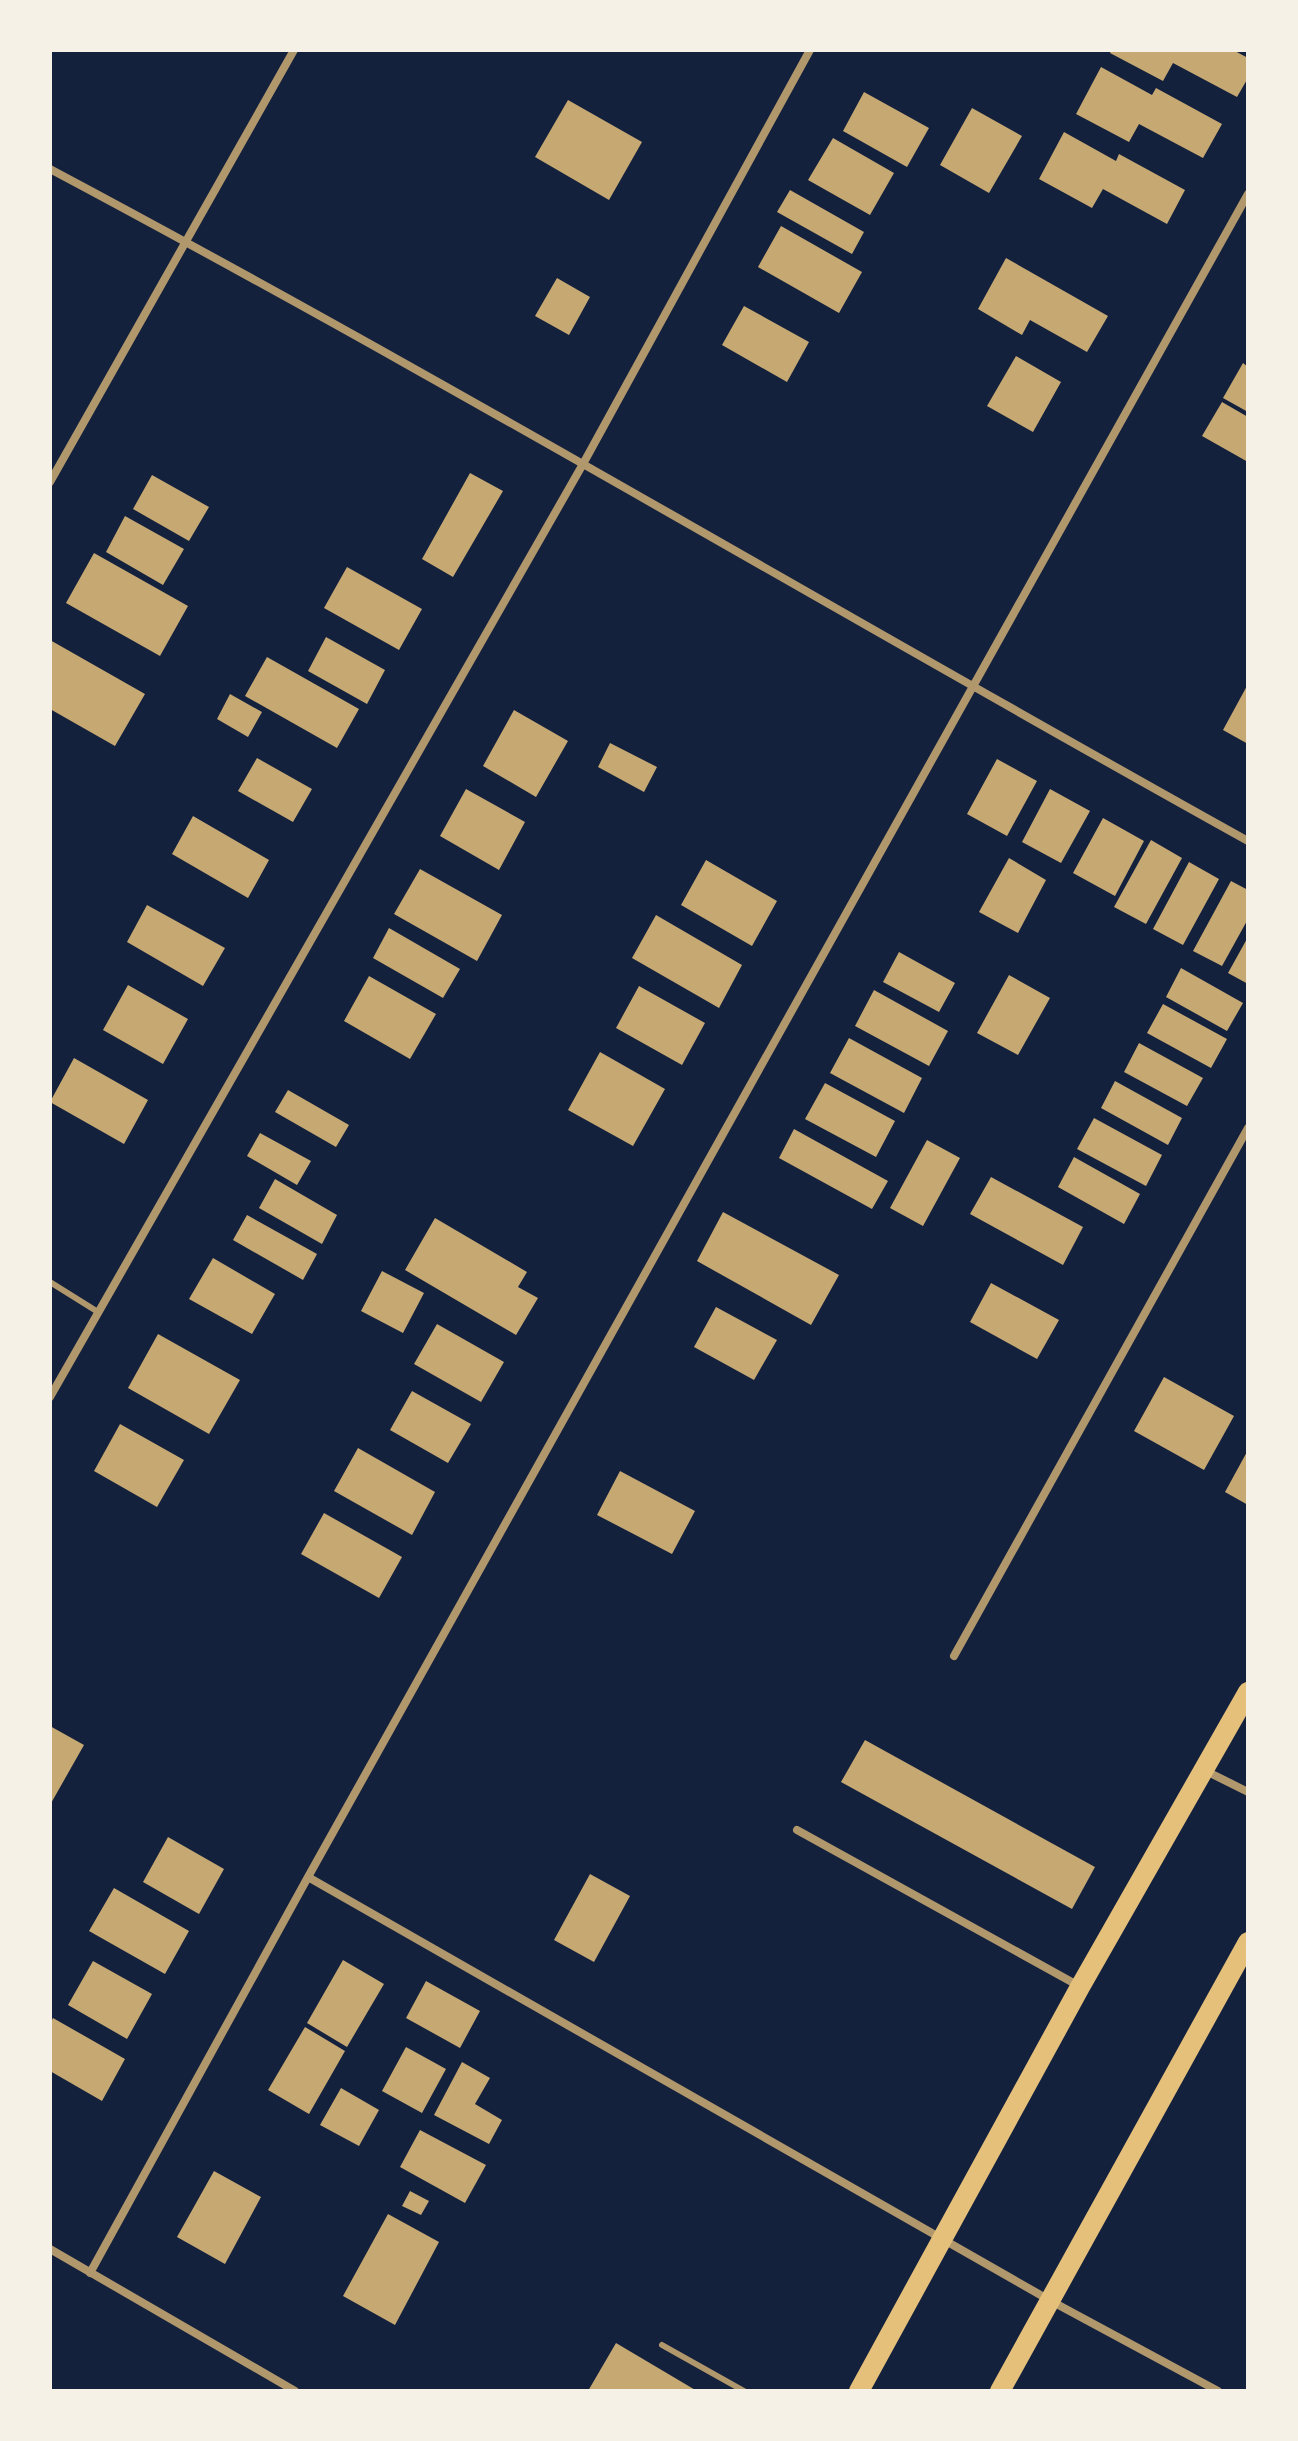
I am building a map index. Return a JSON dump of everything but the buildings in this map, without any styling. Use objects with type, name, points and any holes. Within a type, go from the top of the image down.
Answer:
[{"type":"main road","points":[[859,2391],[1080,1987],[1248,1692]]},
{"type":"main road","points":[[1000,2391],[1248,1942]]},
{"type":"street","points":[[50,482],[294,50]]},
{"type":"street","points":[[50,1397],[583,464],[810,50]]},
{"type":"street","points":[[50,169],[186,241],[1248,841]]},
{"type":"street","points":[[90,2273],[1248,194]]},
{"type":"street","points":[[954,1656],[1248,1128]]},
{"type":"street","points":[[1205,1770],[1248,1792]]},
{"type":"street","points":[[797,1830],[1080,1987]]},
{"type":"street","points":[[308,1877],[943,2240],[1218,2391]]},
{"type":"street","points":[[50,2249],[295,2391]]},
{"type":"lane","points":[[50,1282],[98,1312]]},
{"type":"lane","points":[[662,2345],[744,2391]]}]
